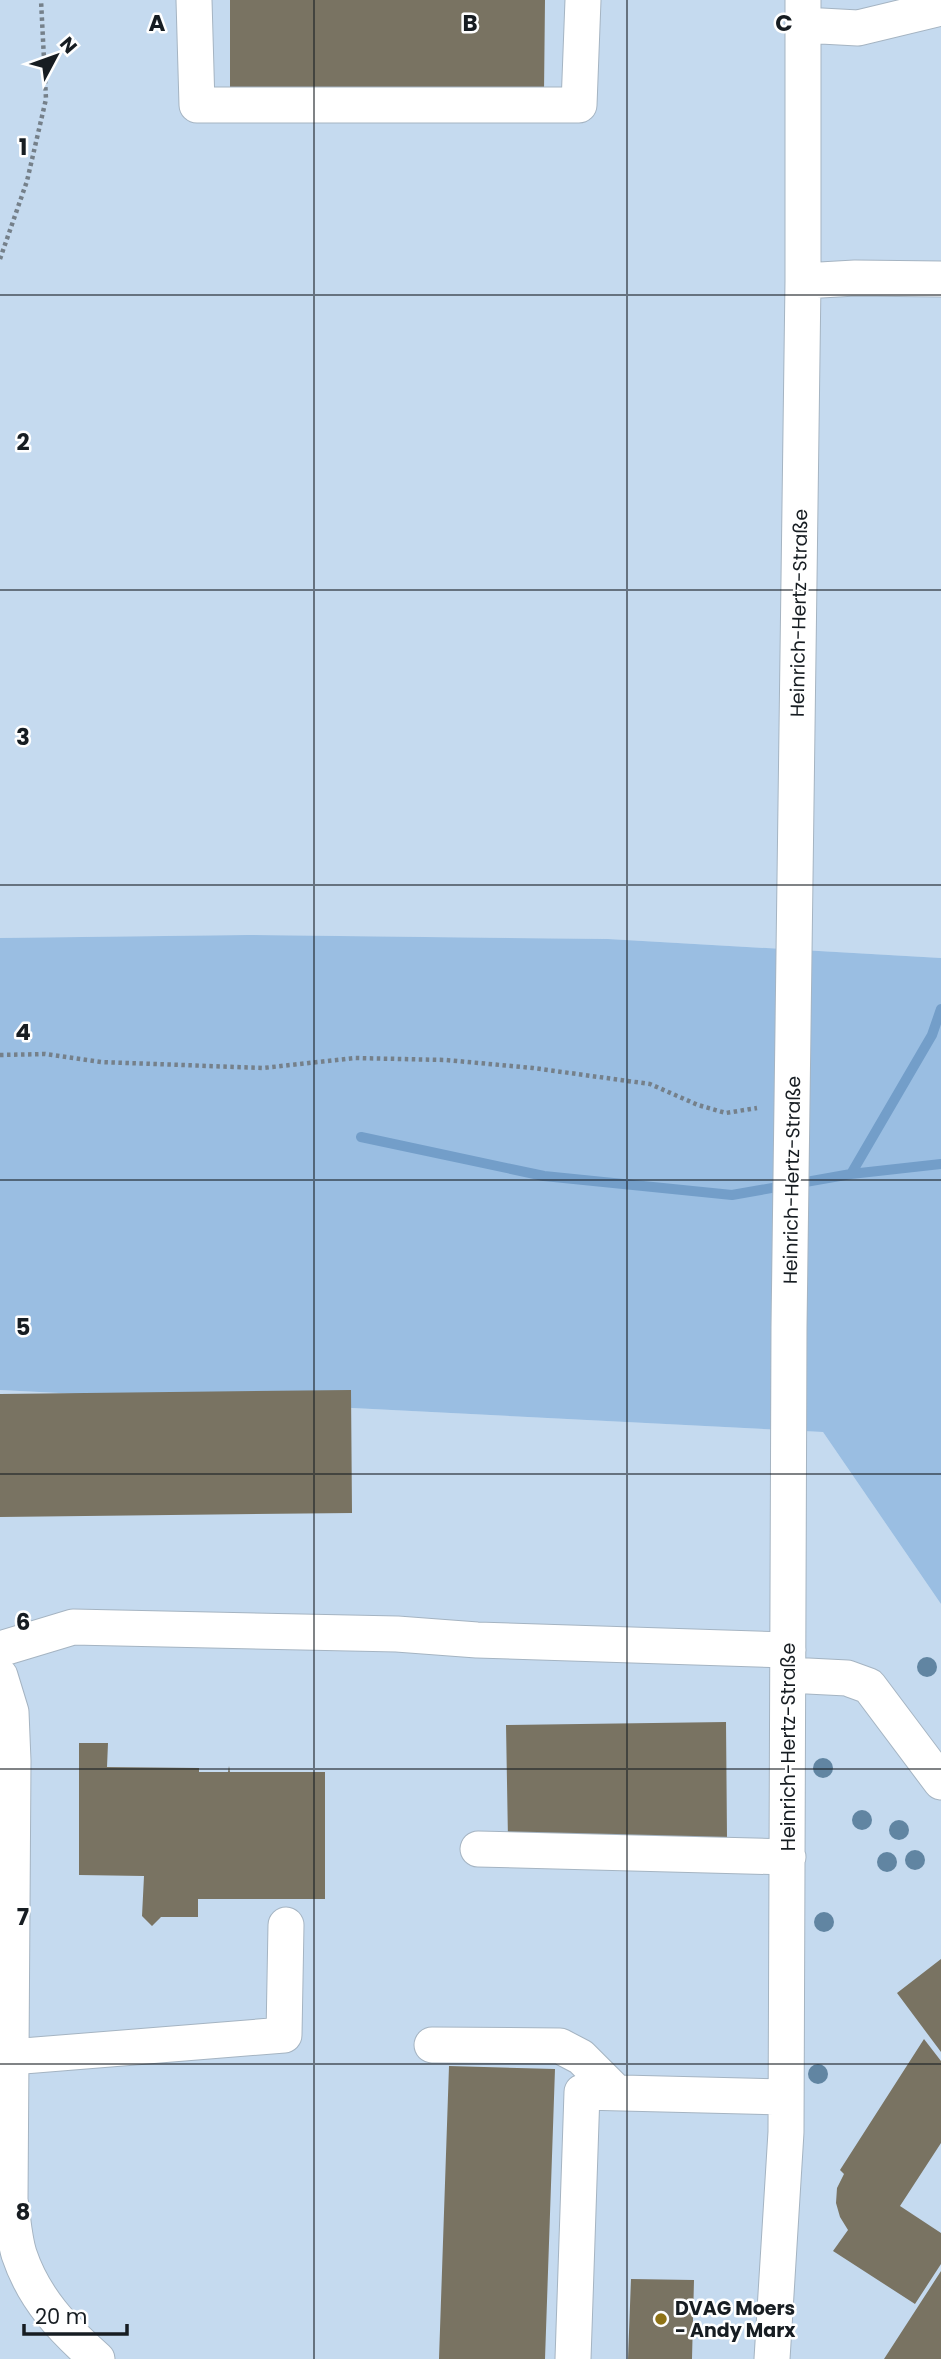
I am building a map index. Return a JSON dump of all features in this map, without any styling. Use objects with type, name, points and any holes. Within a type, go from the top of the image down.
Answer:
[{"type":"street","points":[[194,0],[197,106],[224,106],[579,105],[583,0]]},
{"type":"street","points":[[803,13],[858,28],[941,8]]},
{"type":"street","name":"Heinrich-Hertz-Straße","points":[[772,2359],[786,2132],[789,1327],[803,281],[803,13]]},
{"type":"street","points":[[803,281],[855,278],[941,279]]},
{"type":"street","points":[[0,1649],[73,1627],[397,1634],[788,1662],[869,1686],[941,1782]]},
{"type":"street","points":[[0,1676],[11,1712],[13,1762],[10,2200],[19,2254],[44,2306],[72,2337],[97,2359]]},
{"type":"street","points":[[478,1849],[788,1857]]},
{"type":"street","points":[[10,2057],[284,2035],[286,1925]]},
{"type":"street","points":[[432,2045],[560,2046],[581,2057],[616,2092]]},
{"type":"street","points":[[573,2359],[582,2092],[786,2097]]},
{"type":"path","points":[[0,259],[27,181],[46,99],[41,0]]},
{"type":"path","points":[[0,1055],[45,1054],[101,1062],[263,1068],[355,1058],[446,1060],[650,1084],[698,1105],[726,1113],[763,1107],[793,1124]]},
{"type":"shaded area","points":[[0,0],[941,0],[941,958],[608,939],[247,935],[0,938]]},
{"type":"shaded area","points":[[247,935],[608,939],[941,958],[941,1604],[823,1432],[0,1390],[0,938]]},
{"type":"shaded area","points":[[0,1390],[823,1432],[941,1604],[941,2359],[0,2359]]},
{"type":"building","points":[[230,0],[545,0],[544,92],[230,89]]},
{"type":"building","points":[[351,1390],[352,1513],[0,1517],[0,1394]]},
{"type":"building","points":[[726,1722],[727,1838],[508,1840],[506,1725]]},
{"type":"building","points":[[79,1743],[108,1743],[107,1767],[199,1768],[199,1772],[228,1772],[229,1766],[230,1772],[325,1772],[325,1899],[198,1899],[198,1917],[161,1917],[152,1926],[142,1916],[144,1876],[79,1875]]},
{"type":"building","points":[[941,1959],[941,2052],[897,1993]]},
{"type":"building","points":[[924,2039],[941,2061],[941,2143],[900,2206],[941,2233],[941,2264],[915,2304],[833,2251],[848,2230],[836,2203],[837,2188],[844,2174],[840,2170]]},
{"type":"building","points":[[449,2066],[555,2069],[545,2359],[439,2359]]},
{"type":"building","points":[[941,2271],[941,2359],[884,2359]]},
{"type":"building","name":"DVAG Moers - Andy Marx","points":[[631,2279],[694,2280],[692,2359],[628,2359]]},
{"type":"waterway","points":[[851,1174],[932,1035],[941,1009]]},
{"type":"waterway","points":[[361,1137],[544,1176],[732,1195],[851,1174],[941,1164]]},
{"type":"place","name":"DVAG Moers - Andy Marx","points":[[661,2319]]}]
